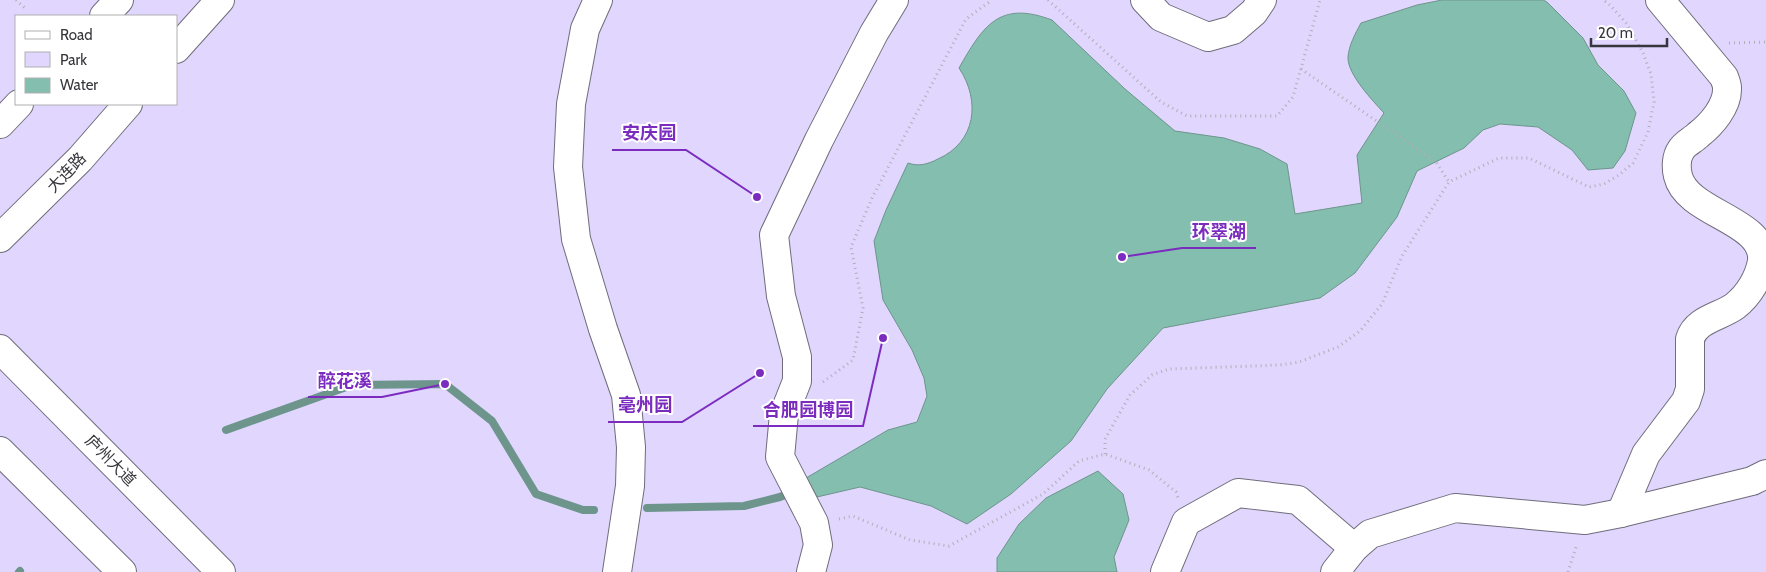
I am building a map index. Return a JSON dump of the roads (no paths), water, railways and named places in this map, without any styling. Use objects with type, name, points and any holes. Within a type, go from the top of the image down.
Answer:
[{"type":"main road","points":[[105,15],[120,0]]},
{"type":"main road","points":[[178,47],[220,0]]},
{"type":"main road","points":[[598,0],[585,29],[570,104],[568,167],[576,239],[603,329],[626,395],[631,446],[630,486],[619,571]]},
{"type":"main road","points":[[811,572],[818,546],[816,529],[780,457],[784,414],[797,381],[797,358],[781,296],[774,235],[874,33],[894,0]]},
{"type":"main road","points":[[1145,0],[1161,17],[1208,36],[1233,30],[1254,12],[1262,0]]},
{"type":"main road","points":[[1621,513],[1646,454],[1686,401],[1690,389],[1690,339],[1692,332],[1698,326],[1735,306],[1752,288],[1763,260],[1759,244],[1748,229],[1698,202],[1683,188],[1678,177],[1677,159],[1681,149],[1701,133],[1718,115],[1726,98],[1727,88],[1724,77],[1660,0]]},
{"type":"main road","points":[[0,124],[18,105]]},
{"type":"main road","name":"大连路","points":[[0,238],[80,159],[127,105]]},
{"type":"main road","name":"庐州大道","points":[[0,349],[221,572]]},
{"type":"main road","points":[[0,451],[122,572]]},
{"type":"main road","points":[[1335,572],[1354,548],[1370,534],[1455,508],[1585,520],[1752,481],[1766,474]]},
{"type":"main road","points":[[1165,572],[1186,522],[1238,494],[1298,500],[1354,548]]},
{"type":"water","points":[[1442,0],[1543,0],[1547,2],[1583,38],[1598,65],[1624,91],[1636,113],[1625,151],[1613,168],[1588,170],[1572,150],[1538,127],[1500,124],[1483,130],[1464,148],[1417,171],[1397,217],[1355,273],[1320,298],[1163,328],[1107,389],[1071,441],[1011,494],[967,524],[931,506],[860,487],[817,497],[806,478],[888,430],[917,422],[927,396],[924,378],[912,350],[883,300],[874,241],[908,163],[916,165],[931,162],[951,152],[967,131],[972,107],[966,81],[959,68],[976,40],[995,21],[1006,15],[1018,13],[1052,20],[1125,89],[1175,131],[1224,138],[1260,149],[1287,164],[1295,214],[1362,203],[1357,155],[1384,113],[1356,79],[1349,64],[1350,48],[1361,23],[1417,5]]},
{"type":"water","points":[[1098,471],[1123,494],[1129,520],[1114,557],[1117,572],[997,572],[997,558],[1019,524],[1046,498]]},
{"type":"waterway","points":[[226,430],[352,385],[445,384],[492,421],[536,494],[583,510],[594,510]]},
{"type":"waterway","points":[[647,508],[744,506],[792,492]]},
{"type":"place","name":"安庆园","points":[[757,197]]},
{"type":"place","name":"环翠湖","points":[[1122,257]]},
{"type":"place","name":"合肥园博园","points":[[883,338]]},
{"type":"place","name":"亳州园","points":[[760,373]]},
{"type":"place","name":"醉花溪","points":[[445,384]]}]
